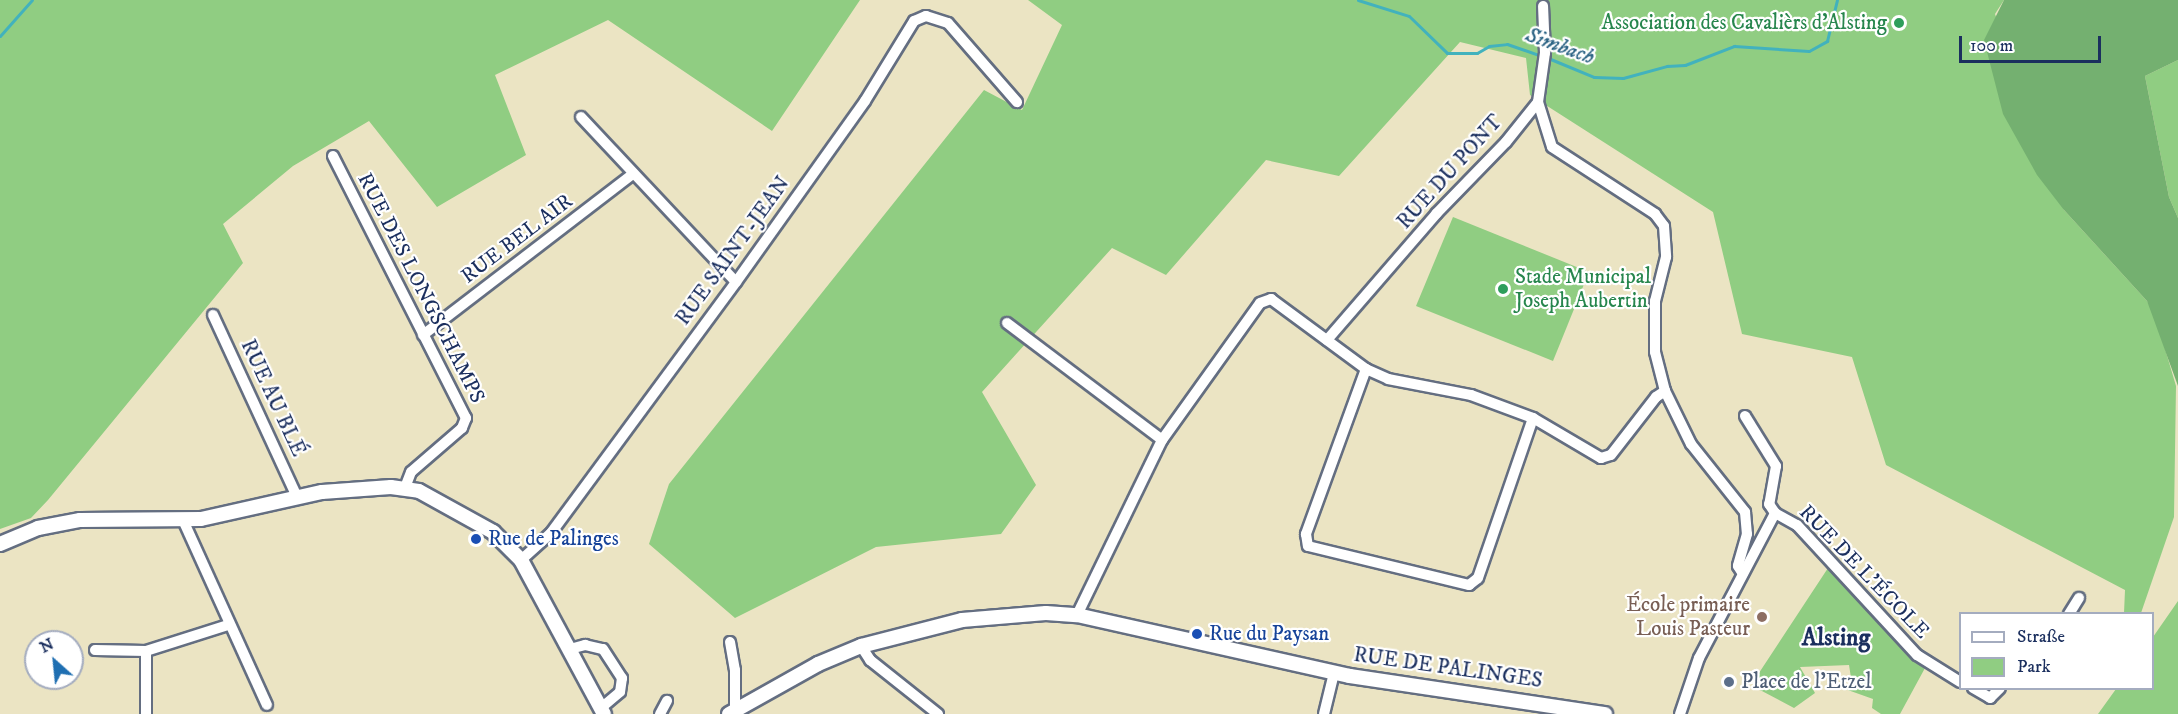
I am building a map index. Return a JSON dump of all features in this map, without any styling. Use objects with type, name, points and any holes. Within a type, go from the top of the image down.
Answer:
[{"type":"main road","points":[[0,544],[38,528],[92,519],[183,520],[297,497],[371,488],[405,488],[433,498],[493,532],[521,560],[602,712]]},
{"type":"main road","name":"RUE DE PALINGES","points":[[732,713],[810,668],[861,646],[962,620],[1046,613],[1077,615],[1334,673],[1605,714]]},
{"type":"street","points":[[1543,6],[1545,57],[1538,102],[1552,147],[1645,207],[1664,226],[1666,257],[1655,311],[1655,352],[1665,392],[1691,444],[1745,512],[1747,534],[1738,566],[1743,574]]},
{"type":"street","name":"RUE SAINT-JEAN","points":[[521,560],[551,533],[736,282],[865,101],[914,21],[926,16],[948,23],[1017,102]]},
{"type":"street","name":"RUE DU PONT","points":[[1327,340],[1436,214],[1506,142],[1538,102]]},
{"type":"street","points":[[581,117],[736,282]]},
{"type":"street","name":"RUE DES LONGSCHAMPS","points":[[333,156],[465,418],[462,428],[411,472],[405,488]]},
{"type":"street","name":"RUE BEL AIR","points":[[423,335],[633,174]]},
{"type":"street","points":[[1077,615],[1162,440],[1260,303],[1270,300],[1366,369],[1388,379],[1471,395],[1533,418],[1601,458],[1611,454],[1656,397],[1665,392]]},
{"type":"street","name":"RUE AU BLÉ","points":[[213,315],[297,497]]},
{"type":"street","points":[[1007,323],[1162,440]]},
{"type":"street","points":[[1366,369],[1306,534],[1308,546],[1469,585],[1478,578],[1533,418]]},
{"type":"street","points":[[1745,416],[1776,466],[1768,504],[1775,513]]},
{"type":"street","name":"RUE DE L'ÉCOLE","points":[[1680,714],[1699,658],[1775,513],[1797,525],[1927,664],[1959,681]]},
{"type":"street","points":[[183,520],[228,625],[267,705]]},
{"type":"street","points":[[2070,612],[2079,598]]},
{"type":"street","points":[[95,650],[146,651],[228,625]]},
{"type":"street","points":[[730,642],[735,670],[732,713]]},
{"type":"street","points":[[570,649],[585,645],[603,649],[622,678],[620,692],[602,712]]},
{"type":"street","points":[[861,646],[870,660],[938,714]]},
{"type":"street","points":[[146,651],[147,714]]},
{"type":"street","points":[[1324,714],[1334,673]]},
{"type":"street","points":[[1976,690],[1990,698],[1998,690]]},
{"type":"street","points":[[660,714],[667,701]]},
{"type":"green space","points":[[0,0],[860,0],[772,131],[608,20],[495,75],[526,155],[437,207],[369,121],[293,166],[223,224],[243,263],[48,500],[31,518],[0,529]]},
{"type":"green space","points":[[1028,0],[2004,0],[1995,14],[2064,210],[2147,301],[2155,315],[2176,386],[2174,517],[2141,612],[2124,612],[2125,590],[1886,465],[1852,357],[1742,334],[1713,212],[1530,95],[1526,58],[1460,42],[1339,176],[1266,160],[1166,275],[1112,248],[982,392],[1036,485],[1001,534],[876,547],[735,618],[649,544],[669,484],[984,90],[1022,110],[1062,25]]},
{"type":"green space","points":[[2004,0],[2178,0],[2178,60],[2145,76],[2169,197],[2178,218],[2178,386],[2147,301],[2064,210],[2037,175],[2003,114],[1984,40]]},
{"type":"green space","points":[[2178,60],[2178,218],[2169,197],[2145,76]]},
{"type":"green space","name":"Stade Municipal Joseph Aubertin","points":[[1453,217],[1589,272],[1553,361],[1416,306]]},
{"type":"green space","points":[[1828,568],[1925,668],[1900,714],[1881,714],[1872,708],[1873,699],[1845,689],[1852,684],[1849,665],[1800,667],[1815,693],[1794,708],[1760,690],[1764,685],[1755,679]]},
{"type":"green space","points":[[2178,601],[2178,714],[2098,714],[2115,690],[2154,690],[2154,636]]},
{"type":"waterway","name":"Simbach","points":[[0,36],[32,0]]},
{"type":"waterway","name":"Simbach","points":[[1358,0],[1409,16],[1447,53],[1477,53],[1489,46],[1507,44],[1542,56]]},
{"type":"waterway","name":"Simbach","points":[[1548,58],[1594,77],[1623,78],[1667,66],[1685,65],[1734,46],[1809,51],[1827,41],[1837,0]]},
{"type":"place","name":"Association des Cavalièrs d'Alsting","points":[[1899,23]]},
{"type":"place","name":"Stade Municipal Joseph Aubertin","points":[[1503,289]]},
{"type":"place","name":"Rue de Palinges","points":[[476,539]]},
{"type":"place","name":"École primaire Louis Pasteur","points":[[1762,617]]},
{"type":"place","name":"Rue du Paysan","points":[[1197,634]]},
{"type":"place","name":"Place de l'Etzel","points":[[1729,682]]},
{"type":"district","name":"Alsting","points":[[1836,639]]}]
